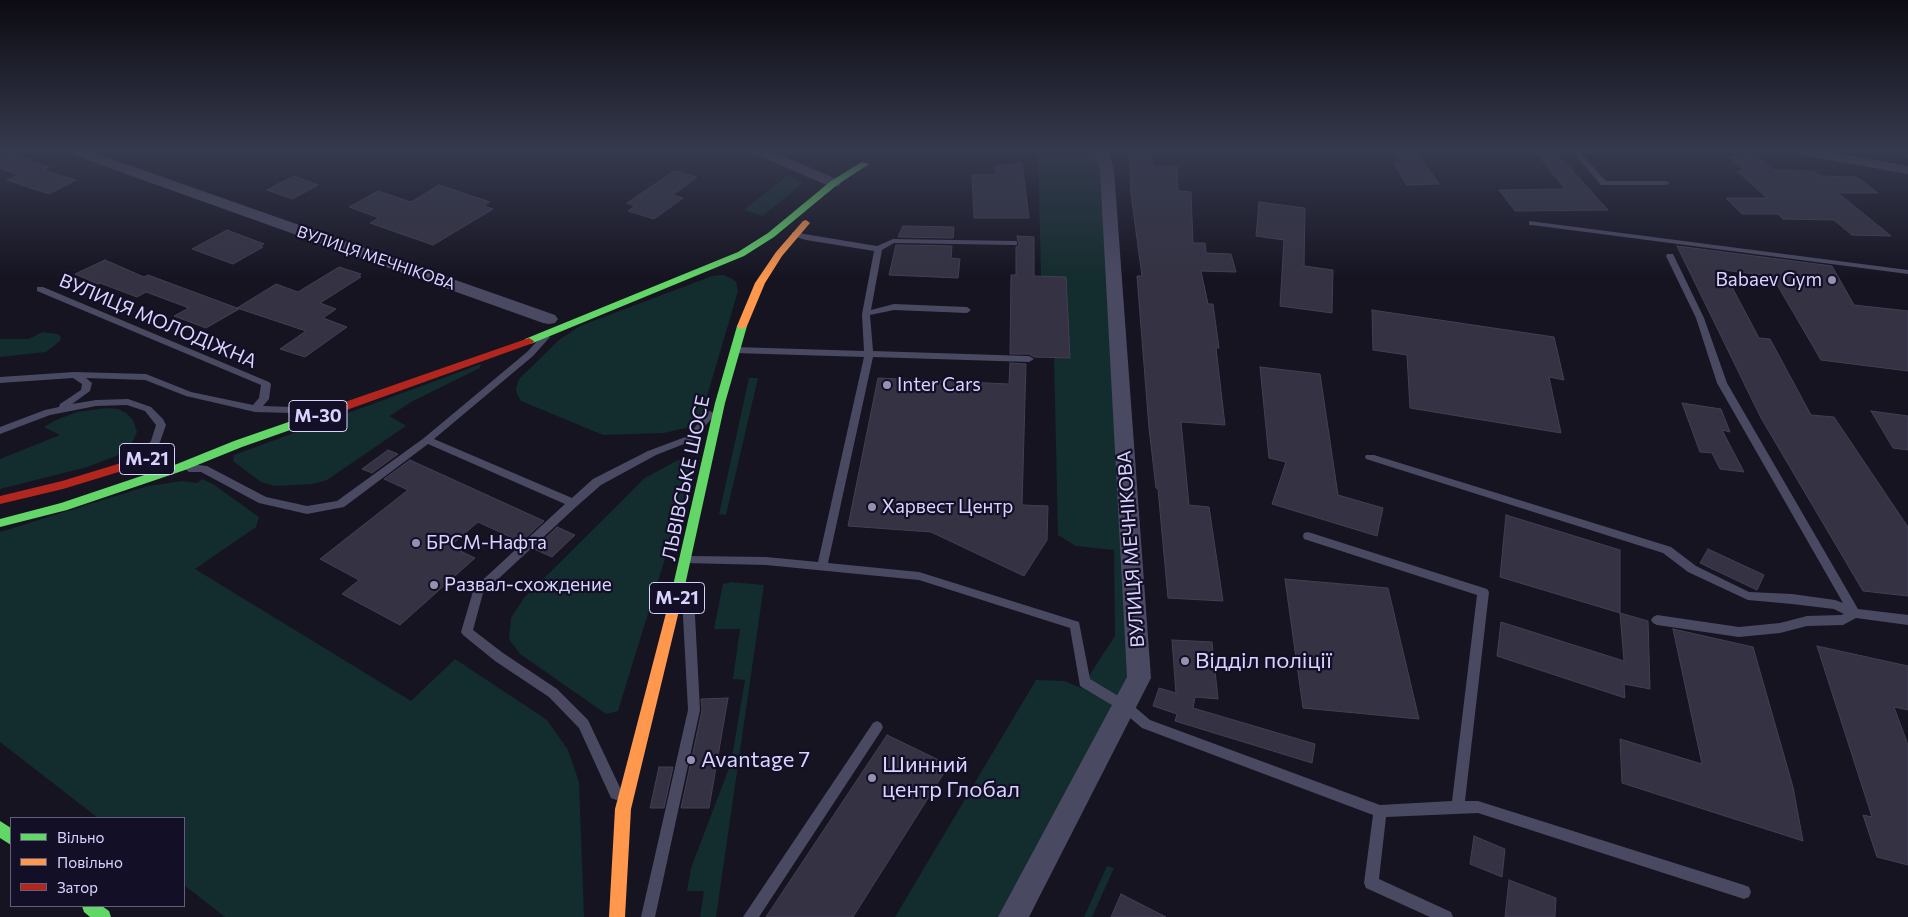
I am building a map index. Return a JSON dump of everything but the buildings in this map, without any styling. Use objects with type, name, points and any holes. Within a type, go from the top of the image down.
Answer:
[{"type":"highway","name":"М-21","points":[[542,323],[634,300],[741,254],[771,235],[821,194]]},
{"type":"highway","name":"ЛЬВІВСЬКЕ ШОСЕ","points":[[617,917],[623,809],[686,560],[720,403],[734,350],[746,313],[760,283],[795,234],[835,194]]},
{"type":"highway","name":"М-30","points":[[0,523],[63,507],[181,467],[542,323]]},
{"type":"highway","points":[[255,422],[297,408]]},
{"type":"highway","name":"М-21","points":[[0,500],[63,485],[163,454]]},
{"type":"highway","points":[[0,828],[10,837]]},
{"type":"highway","points":[[91,907],[103,917]]},
{"type":"street","name":"ВУЛИЦЯ МЕЧНІКОВА","points":[[190,194],[542,323]]},
{"type":"street","name":"ВУЛИЦЯ МЕЧНІКОВА","points":[[1013,917],[1126,707],[1139,678],[1109,194]]},
{"type":"lane","points":[[1532,223],[1908,272]]},
{"type":"lane","points":[[795,234],[806,238],[878,249],[892,241],[1014,243]]},
{"type":"lane","points":[[822,567],[869,355],[866,314],[878,249]]},
{"type":"lane","points":[[1670,256],[1700,318],[1722,384],[1854,613]]},
{"type":"lane","name":"ВУЛИЦЯ МОЛОДІЖНА","points":[[40,289],[266,384],[264,399],[255,408]]},
{"type":"lane","points":[[866,314],[894,307],[967,310]]},
{"type":"lane","points":[[181,467],[203,469],[263,500],[307,510],[340,504],[427,440],[530,354],[542,323]]},
{"type":"lane","points":[[734,350],[1029,359]]},
{"type":"lane","points":[[0,431],[70,402],[85,391],[86,383],[74,375]]},
{"type":"lane","points":[[0,380],[74,375],[146,377],[188,394],[255,408],[297,408]]},
{"type":"lane","points":[[48,412],[96,403],[118,402],[128,402],[148,409],[161,425],[155,442],[135,463]]},
{"type":"lane","points":[[623,809],[584,724],[552,693],[499,657],[467,632],[478,591],[573,503],[597,482],[652,453],[691,438],[720,403]]},
{"type":"lane","points":[[427,440],[573,503]]},
{"type":"lane","points":[[1370,457],[1668,550],[1692,569],[1748,596],[1792,599],[1826,604],[1854,613],[1908,620]]},
{"type":"lane","points":[[1308,536],[1483,592],[1458,807]]},
{"type":"lane","points":[[648,917],[694,710],[686,560],[766,562],[919,576],[1075,624],[1084,682],[1126,707],[1146,724],[1380,811],[1478,807],[1744,892]]},
{"type":"lane","points":[[1657,620],[1739,632],[1780,628],[1807,621],[1843,620],[1854,613]]},
{"type":"lane","points":[[750,917],[877,727]]},
{"type":"lane","points":[[1380,811],[1371,883],[1446,917]]},
{"type":"green space","points":[[764,194],[790,194],[763,216],[744,210]]},
{"type":"green space","points":[[1039,194],[1105,194],[1139,678],[1012,917],[895,917],[1036,680],[1064,681],[1081,688],[1115,636],[1114,550],[1076,546],[1058,535],[1054,357],[1070,358],[1066,277],[1041,276]]},
{"type":"green space","points":[[723,275],[736,282],[738,291],[701,417],[690,427],[664,433],[603,435],[521,401],[516,389],[519,379],[559,340],[580,326],[712,276]]},
{"type":"green space","points":[[42,332],[58,334],[61,337],[60,341],[46,352],[0,357],[0,339],[29,339]]},
{"type":"green space","points":[[481,364],[480,368],[411,402],[390,416],[406,426],[327,480],[313,484],[275,486],[261,482],[233,461],[234,455]]},
{"type":"green space","points":[[749,378],[758,378],[726,515],[719,514]]},
{"type":"green space","points":[[107,408],[118,409],[126,413],[133,420],[137,432],[127,449],[116,456],[87,467],[0,489],[0,459],[60,435],[44,427],[56,420],[77,412]]},
{"type":"green space","points":[[678,460],[695,461],[618,711],[606,714],[520,654],[509,639],[511,618],[524,598],[645,478]]},
{"type":"green space","points":[[202,479],[213,484],[259,517],[256,527],[195,569],[411,701],[455,659],[547,720],[568,750],[579,782],[584,917],[225,917],[185,886],[185,817],[97,817],[0,742],[0,532],[148,486],[182,481],[197,483]]},
{"type":"green space","points":[[732,582],[764,585],[716,917],[700,917],[704,891],[687,891],[691,868],[731,763],[745,680],[733,679],[740,629],[714,629],[723,584]]},
{"type":"green space","points":[[1107,866],[1114,868],[1092,917],[1084,917]]},
{"type":"traffic: fast","points":[[529,341],[741,254],[771,235],[821,194]]},
{"type":"traffic: fast","points":[[678,590],[720,403],[742,326]]},
{"type":"traffic: fast","points":[[0,523],[63,507],[181,467],[238,444],[323,414]]},
{"type":"traffic: fast","points":[[0,828],[10,837]]},
{"type":"traffic: fast","points":[[91,907],[103,917]]},
{"type":"traffic: slow","points":[[742,326],[760,283],[779,254],[806,223]]},
{"type":"traffic: slow","points":[[617,917],[623,809],[678,590]]},
{"type":"traffic: jam","points":[[323,414],[529,341]]},
{"type":"traffic: jam","points":[[0,500],[63,485],[131,464]]},
{"type":"place","name":"Babaev Gym","points":[[1832,280]]},
{"type":"place","name":"Inter Cars","points":[[887,385]]},
{"type":"place","name":"Харвест Центр","points":[[872,507]]},
{"type":"place","name":"БРСМ-Нафта","points":[[416,543]]},
{"type":"place","name":"Развал-схождение","points":[[434,585]]},
{"type":"place","name":"Відділ поліції","points":[[1185,661]]},
{"type":"place","name":"Avantage 7","points":[[691,760]]},
{"type":"place","name":"Шинний центр Глобал","points":[[872,778]]}]
